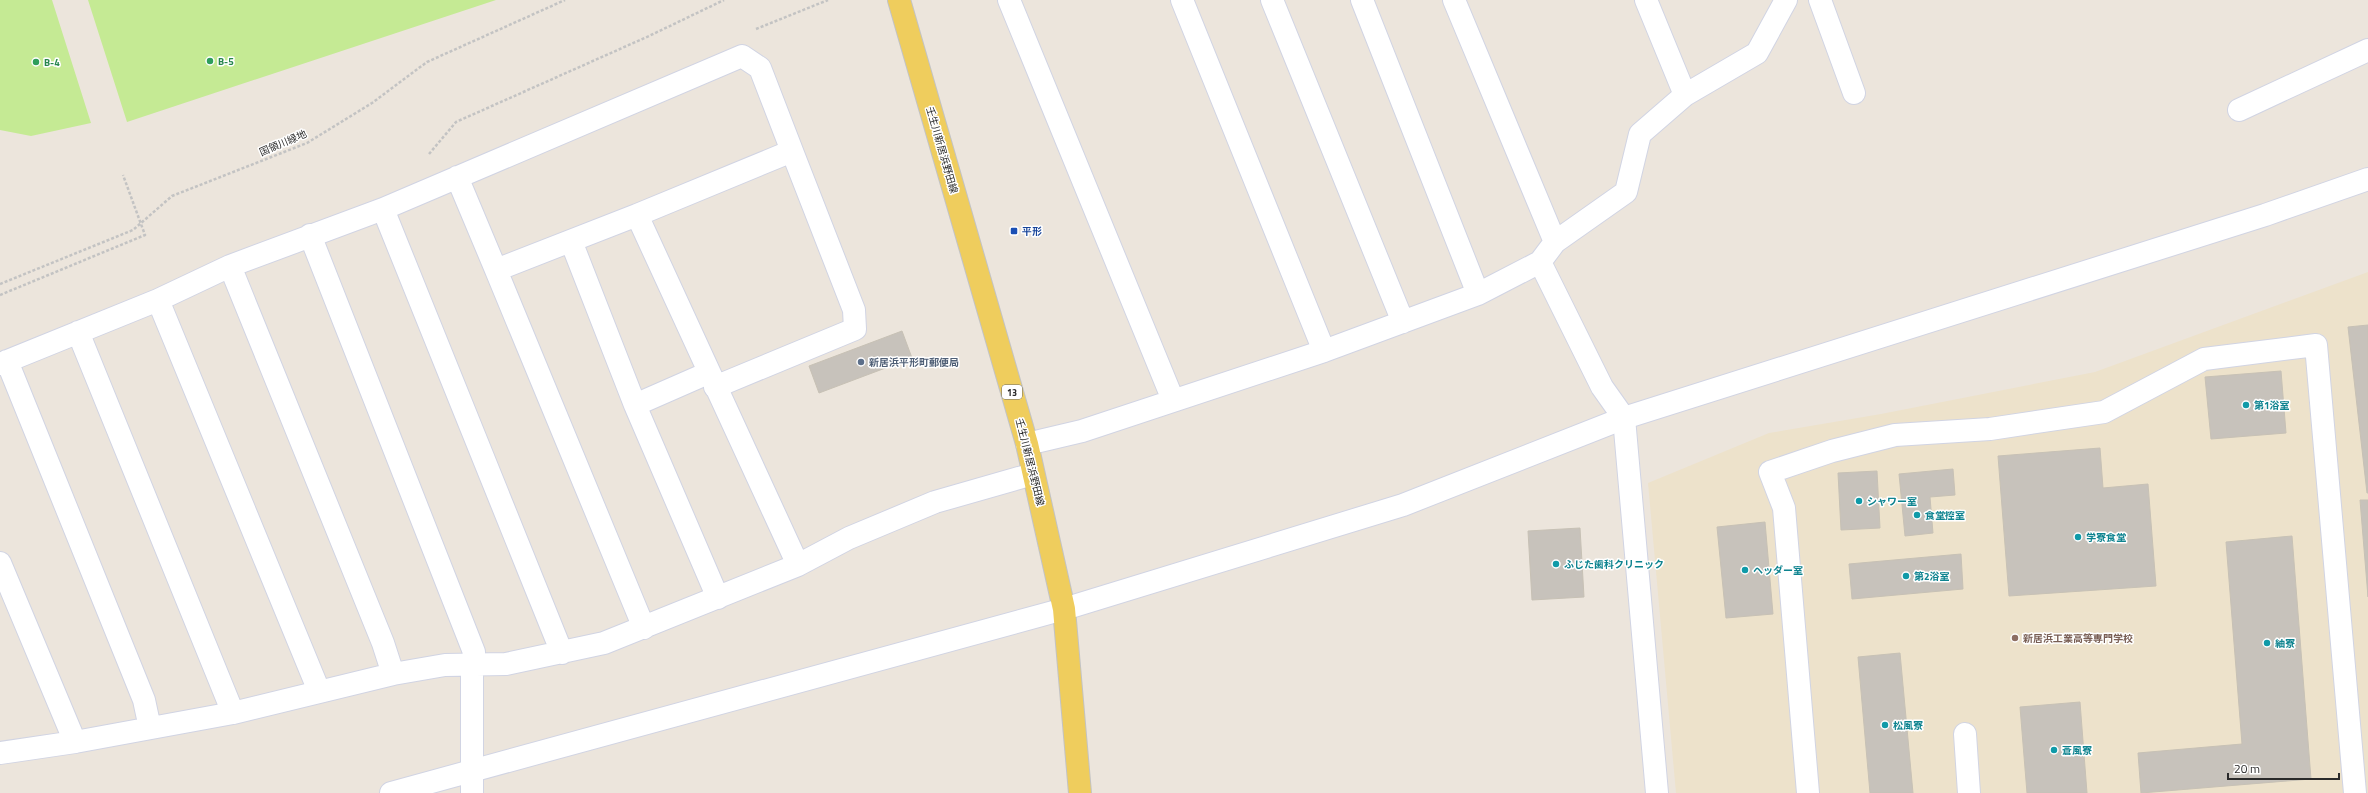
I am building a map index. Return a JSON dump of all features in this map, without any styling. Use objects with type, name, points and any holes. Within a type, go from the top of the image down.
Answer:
[{"type":"main road","name":"壬生川新居浜野田線","points":[[899,0],[1027,444],[1064,609],[1080,793]]},
{"type":"street","points":[[1009,0],[1173,400]]},
{"type":"street","points":[[1182,0],[1324,351]]},
{"type":"street","points":[[1272,0],[1404,322]]},
{"type":"street","points":[[1362,0],[1478,294]]},
{"type":"street","points":[[1454,0],[1555,242]]},
{"type":"street","points":[[1646,0],[1685,95]]},
{"type":"street","points":[[1027,444],[1082,431],[1324,351],[1478,294],[1540,262],[1555,242],[1626,192],[1640,134],[1685,95],[1757,54],[1786,0]]},
{"type":"street","points":[[1820,0],[1854,93]]},
{"type":"street","points":[[2239,110],[2368,50]]},
{"type":"street","points":[[150,728],[144,700],[4,362],[158,300],[230,266],[383,209],[742,56],[760,68],[854,310],[855,329],[635,406]]},
{"type":"street","points":[[496,270],[637,215],[792,151]]},
{"type":"street","points":[[457,177],[644,628]]},
{"type":"street","points":[[391,793],[1064,609],[1404,504],[1624,418],[2265,215],[2368,180]]},
{"type":"street","points":[[383,209],[562,653]]},
{"type":"street","points":[[637,215],[798,565]]},
{"type":"street","points":[[310,235],[474,652],[472,663],[472,793]]},
{"type":"street","points":[[571,241],[635,406],[718,598]]},
{"type":"street","points":[[1540,262],[1602,387],[1624,418],[1657,793]]},
{"type":"street","points":[[230,266],[383,643],[392,674]]},
{"type":"street","points":[[158,300],[319,690]]},
{"type":"street","points":[[78,332],[233,713]]},
{"type":"street","points":[[1808,793],[1784,508],[1770,472],[1832,451],[1896,435],[1990,429],[2104,412],[2204,359],[2316,345],[2355,793]]},
{"type":"street","points":[[0,753],[75,742],[233,713],[319,690],[445,664],[506,664],[604,643],[798,565],[849,538],[935,502],[1033,474]]},
{"type":"street","points":[[0,563],[75,742]]},
{"type":"street","points":[[1965,734],[1969,793]]},
{"type":"path","name":"国領川緑地","points":[[0,284],[133,230],[172,196],[307,143],[372,103],[427,62],[565,0]]},
{"type":"path","points":[[425,159],[456,122],[649,36],[724,0]]},
{"type":"path","points":[[0,295],[145,234],[123,175]]},
{"type":"shaded area","name":"新居浜工業高等専門学校","points":[[2368,272],[2368,793],[1676,793],[1648,483],[1769,433],[1881,414],[2095,372]]},
{"type":"green space","name":"B-4","points":[[0,0],[52,0],[91,123],[31,136],[0,130]]},
{"type":"green space","name":"B-5","points":[[88,0],[496,0],[127,122]]},
{"type":"building","points":[[2368,325],[2368,493],[2367,493],[2348,327]]},
{"type":"building","points":[[902,331],[912,358],[819,393],[809,366]]},
{"type":"building","name":"第1浴室","points":[[2281,371],[2286,433],[2211,439],[2205,377]]},
{"type":"building","name":"学寮食堂","points":[[2100,448],[2103,488],[2148,484],[2156,586],[2009,596],[1998,456]]},
{"type":"building","name":"食堂控室","points":[[1953,469],[1955,495],[1930,497],[1933,533],[1905,536],[1899,474]]},
{"type":"building","name":"シャワー室","points":[[1877,471],[1880,528],[1841,530],[1838,473]]},
{"type":"building","points":[[2360,500],[2368,500],[2368,597]]},
{"type":"building","name":"ヘッダー室","points":[[1765,522],[1773,614],[1726,618],[1717,527]]},
{"type":"building","name":"ふじた歯科クリニック","points":[[1580,528],[1584,597],[1532,600],[1528,531]]},
{"type":"building","name":"紬寮","points":[[2292,536],[2311,779],[2141,793],[2138,753],[2242,744],[2226,542]]},
{"type":"building","name":"第2浴室","points":[[1961,554],[1963,589],[1852,599],[1849,564]]},
{"type":"building","name":"松風寮","points":[[1900,653],[1913,793],[1870,793],[1858,657]]},
{"type":"building","name":"蒼風寮","points":[[2080,702],[2087,793],[2027,793],[2020,707]]},
{"type":"place","name":"B-5","points":[[210,61]]},
{"type":"place","name":"B-4","points":[[36,62]]},
{"type":"place","name":"平形","points":[[1014,231]]},
{"type":"place","name":"新居浜平形町郵便局","points":[[861,362]]},
{"type":"place","name":"第1浴室","points":[[2246,405]]},
{"type":"place","name":"シャワー室","points":[[1859,501]]},
{"type":"place","name":"食堂控室","points":[[1917,515]]},
{"type":"place","name":"学寮食堂","points":[[2078,537]]},
{"type":"place","name":"ふじた歯科クリニック","points":[[1556,564]]},
{"type":"place","name":"ヘッダー室","points":[[1745,570]]},
{"type":"place","name":"第2浴室","points":[[1906,576]]},
{"type":"place","name":"新居浜工業高等専門学校","points":[[2015,638]]},
{"type":"place","name":"紬寮","points":[[2267,643]]},
{"type":"place","name":"松風寮","points":[[1885,725]]},
{"type":"place","name":"蒼風寮","points":[[2054,750]]}]
